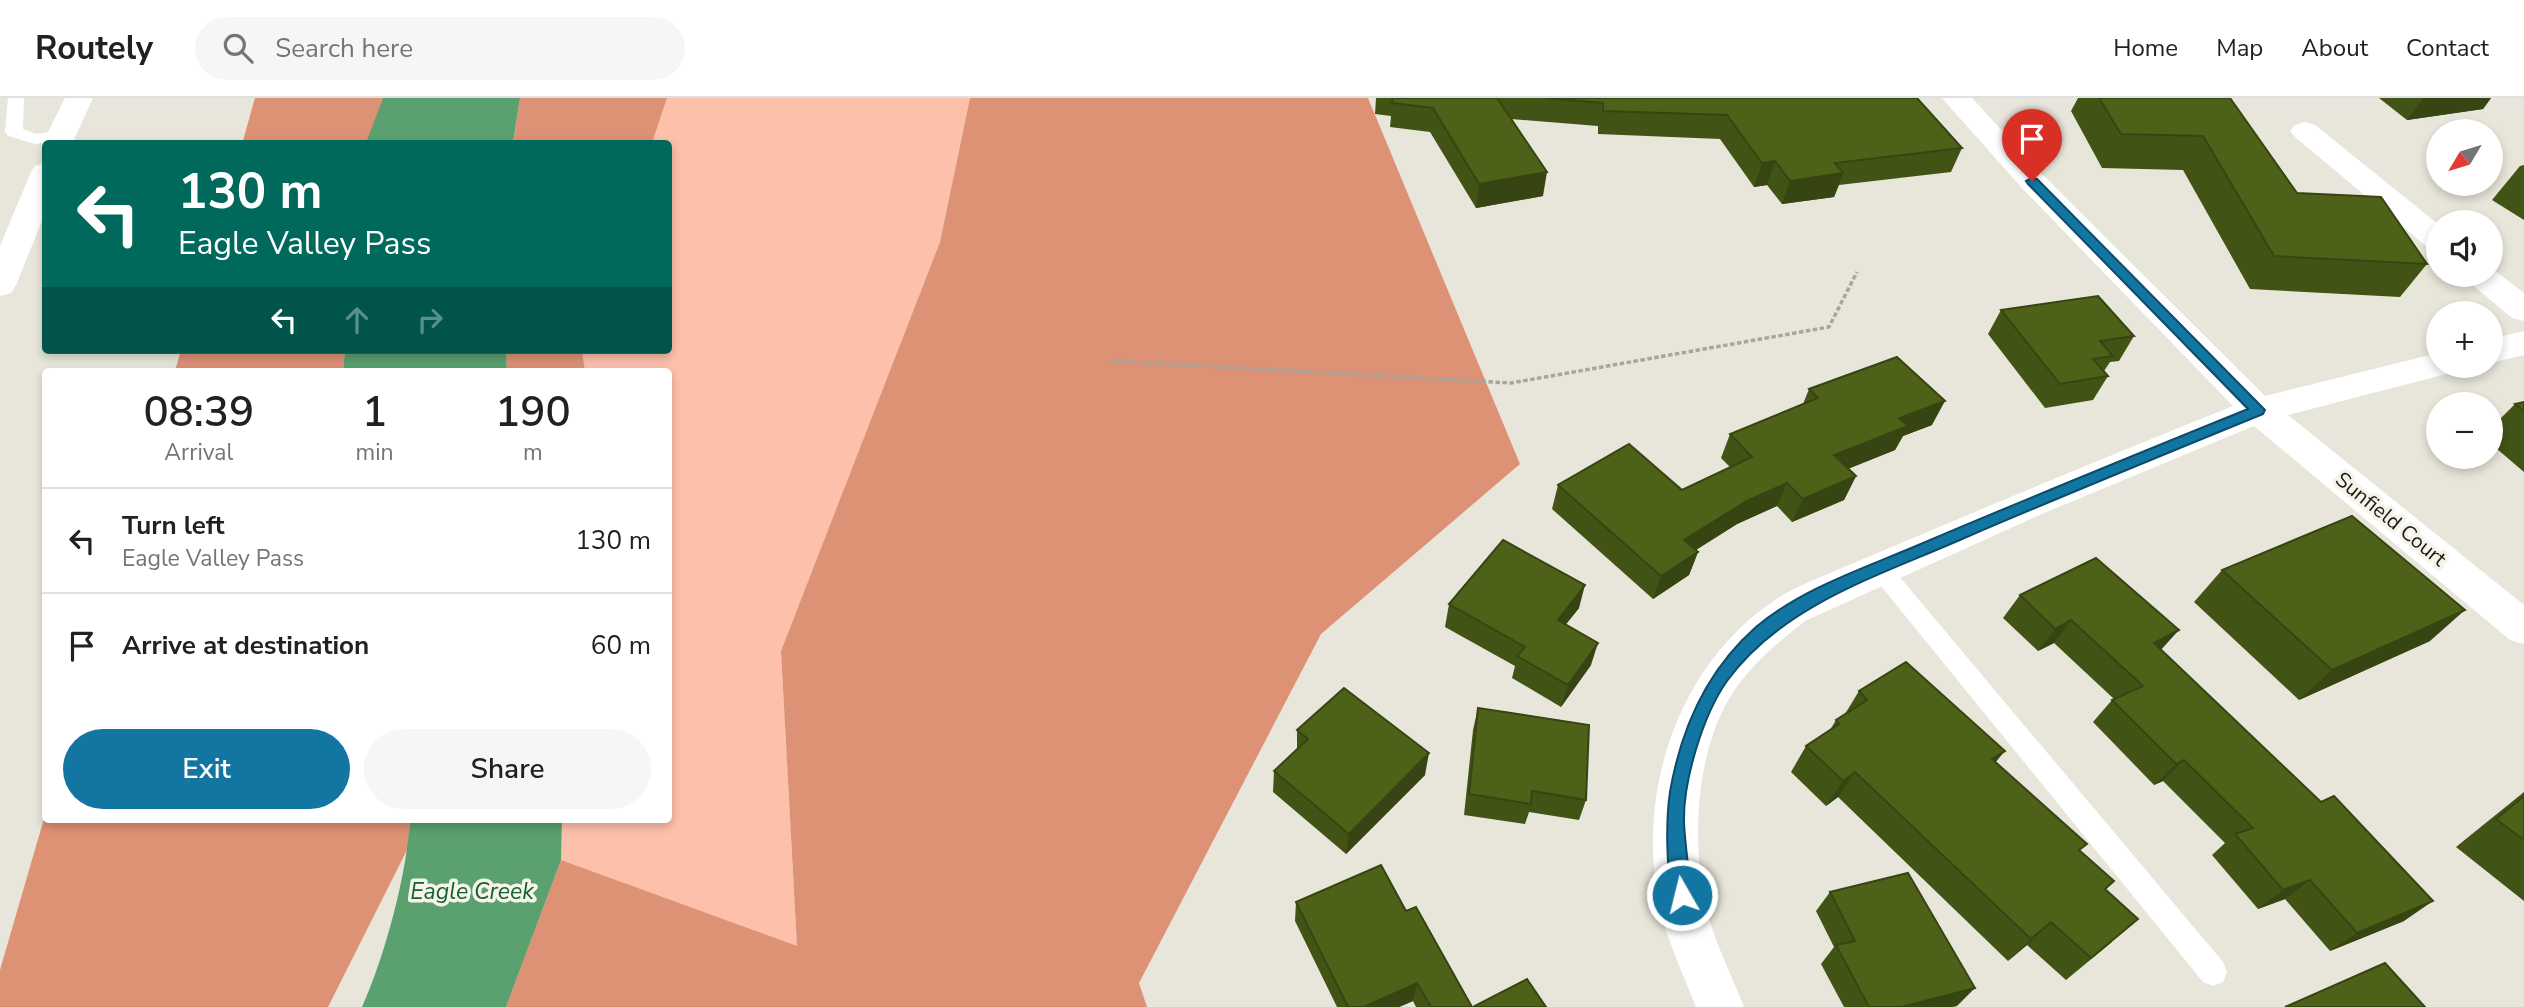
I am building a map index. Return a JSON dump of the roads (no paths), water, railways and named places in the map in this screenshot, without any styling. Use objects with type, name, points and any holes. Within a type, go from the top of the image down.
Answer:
[{"type":"street","points":[[59,139],[79,98]]},
{"type":"street","name":"Sunfield Court","points":[[1956,98],[2032,181],[2258,410],[2524,628]]},
{"type":"street","points":[[2305,131],[2426,230]]},
{"type":"street","points":[[0,285],[42,182]]},
{"type":"street","points":[[2495,287],[2524,310]]},
{"type":"street","points":[[2503,348],[2524,343]]},
{"type":"street","points":[[1720,1007],[1687,922],[1678,869],[1675,820],[1692,731],[1721,676],[1761,633],[1811,599],[2031,503],[2258,410],[2426,368]]},
{"type":"lane","points":[[16,98],[14,132],[35,139],[59,139]]},
{"type":"lane","points":[[1880,569],[2213,972]]},
{"type":"water","points":[[383,98],[520,98],[513,140],[367,140]]},
{"type":"water","points":[[345,354],[506,354],[507,368],[343,368]]},
{"type":"water","name":"Eagle Creek","points":[[410,823],[562,823],[561,860],[506,1007],[362,1007],[394,914]]}]
